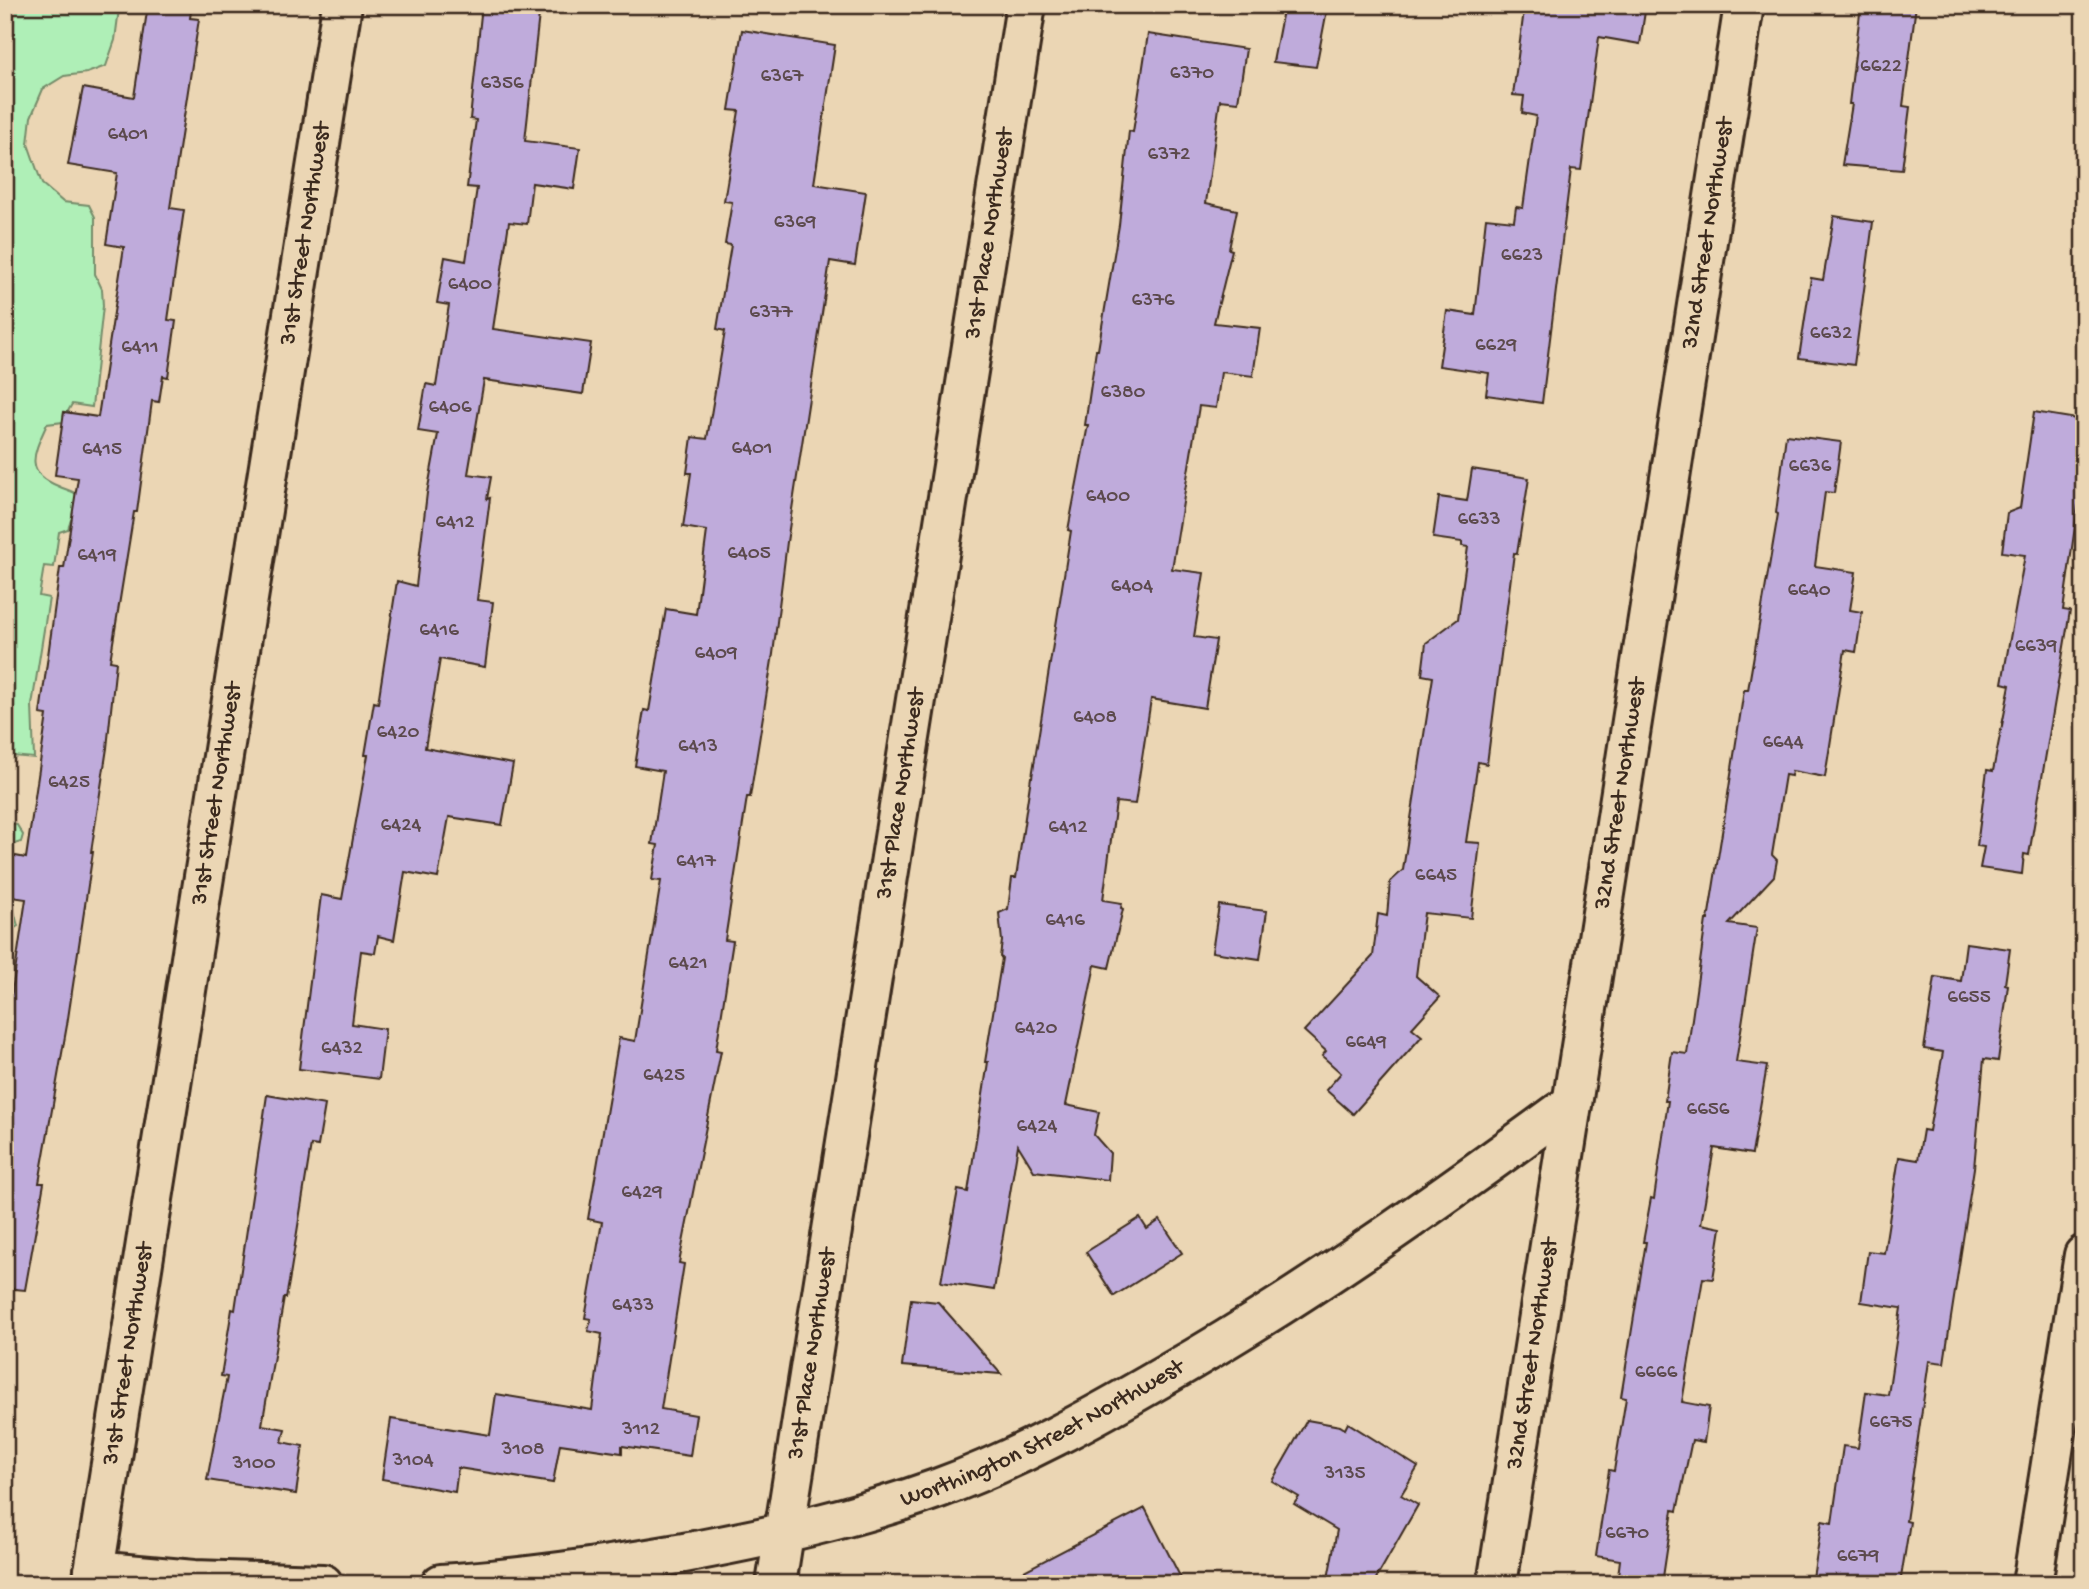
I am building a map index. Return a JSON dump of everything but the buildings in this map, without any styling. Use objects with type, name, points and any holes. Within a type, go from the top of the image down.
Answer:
[{"type":"street","name":"31st Street Northwest","points":[[93,1578],[342,5]]},
{"type":"street","name":"31st Place Northwest","points":[[776,1584],[1026,5]]},
{"type":"street","name":"32nd Street Northwest","points":[[1497,1584],[1744,5]]},
{"type":"street","name":"Worthington Street Northwest","points":[[441,1584],[570,1573],[784,1534],[939,1488],[1054,1438],[1233,1337],[1364,1251],[1572,1103]]},
{"type":"street","points":[[2032,1584],[2084,1255]]},
{"type":"street","points":[[93,1578],[323,1584]]},
{"type":"green space","points":[[5,5],[118,5],[119,9],[115,40],[106,66],[87,73],[64,76],[43,89],[31,117],[28,144],[42,184],[63,202],[89,205],[95,217],[95,274],[102,289],[103,306],[92,407],[72,404],[67,413],[64,413],[63,422],[47,424],[34,460],[39,474],[81,499],[81,513],[71,520],[68,529],[59,532],[54,567],[44,566],[39,596],[49,598],[32,705],[34,758],[12,756],[5,759]]},
{"type":"green space","points":[[5,820],[17,825],[23,835],[21,842],[5,847]]},
{"type":"green space","points":[[5,904],[13,907],[18,926],[5,934]]}]
